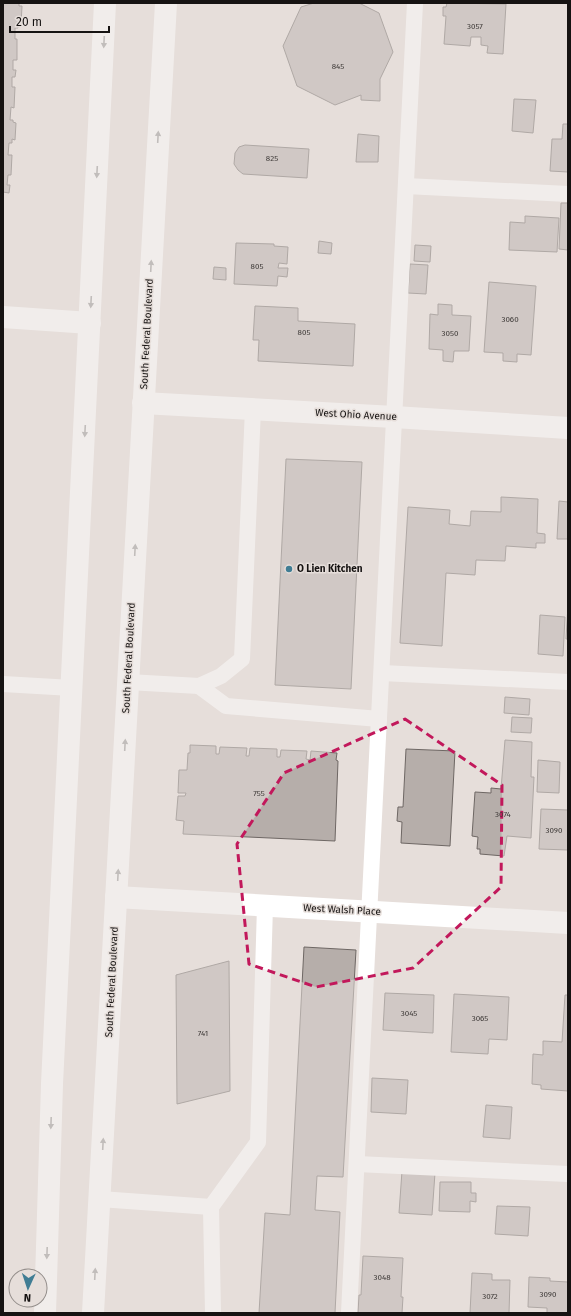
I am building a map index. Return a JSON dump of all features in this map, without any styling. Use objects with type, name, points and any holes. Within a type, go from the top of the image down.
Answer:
[{"type":"main road","points":[[45,1313],[52,1084],[105,3]]},
{"type":"main road","name":"South Federal Boulevard","points":[[93,1313],[166,3]]},
{"type":"main road","points":[[3,317],[90,323]]},
{"type":"main road","name":"West Ohio Avenue","points":[[144,403],[568,428]]},
{"type":"main road","name":"West Walsh Place","points":[[116,897],[568,923]]},
{"type":"lane","points":[[350,1313],[415,3]]},
{"type":"lane","points":[[406,186],[568,194]]},
{"type":"lane","points":[[128,682],[199,686],[221,676],[242,659],[253,410]]},
{"type":"lane","points":[[382,673],[568,682]]},
{"type":"lane","points":[[3,684],[72,688]]},
{"type":"lane","points":[[199,686],[226,706],[379,719]]},
{"type":"lane","points":[[213,1313],[211,1207],[258,1142],[265,906]]},
{"type":"lane","points":[[357,1164],[568,1174]]},
{"type":"lane","points":[[100,1198],[211,1207]]},
{"type":"highlighted area","points":[[405,719],[502,785],[501,887],[413,968],[316,987],[249,964],[237,844],[284,773]]},
{"type":"building","points":[[3,3],[19,3],[19,6],[22,6],[21,25],[18,25],[18,28],[15,28],[15,39],[17,39],[17,60],[13,60],[13,70],[16,70],[15,77],[12,77],[12,87],[15,87],[14,108],[11,107],[10,120],[13,120],[13,122],[16,123],[15,140],[12,139],[12,143],[9,143],[8,155],[12,155],[11,175],[8,175],[7,185],[10,185],[9,193],[3,192]]},
{"type":"building","points":[[314,3],[359,3],[379,13],[393,52],[380,79],[380,101],[361,100],[361,95],[335,105],[297,86],[283,46],[301,7]]},
{"type":"building","points":[[447,3],[506,4],[503,54],[487,53],[488,46],[481,45],[481,37],[471,37],[470,46],[444,44],[446,16],[443,16],[443,7],[446,7]]},
{"type":"building","points":[[514,99],[536,100],[533,133],[512,131]]},
{"type":"building","points":[[563,124],[568,124],[568,172],[550,171],[552,139],[562,139]]},
{"type":"building","points":[[358,134],[379,136],[378,162],[356,162]]},
{"type":"building","points":[[245,145],[309,149],[307,178],[243,174],[234,164],[235,153],[239,147]]},
{"type":"building","points":[[561,203],[568,203],[568,250],[559,249]]},
{"type":"building","points":[[525,216],[559,218],[557,252],[509,250],[510,222],[525,223]]},
{"type":"building","points":[[319,241],[332,243],[331,254],[318,253]]},
{"type":"building","points":[[236,243],[274,244],[274,246],[288,247],[287,264],[279,263],[278,268],[288,268],[287,277],[278,276],[277,286],[234,284]]},
{"type":"building","points":[[415,245],[431,246],[430,262],[414,261]]},
{"type":"building","points":[[410,264],[428,265],[426,294],[408,293]]},
{"type":"building","points":[[214,267],[226,268],[226,280],[213,279]]},
{"type":"building","points":[[489,282],[536,286],[531,355],[517,354],[517,362],[503,361],[503,353],[484,352]]},
{"type":"building","points":[[438,304],[452,305],[452,315],[471,316],[469,351],[454,351],[453,362],[443,361],[443,350],[429,349],[430,314],[438,315]]},
{"type":"building","points":[[255,306],[298,308],[298,321],[355,324],[353,366],[258,361],[259,340],[253,340]]},
{"type":"building","points":[[286,459],[362,462],[351,689],[275,685]]},
{"type":"building","points":[[501,497],[538,499],[537,533],[545,534],[545,543],[536,543],[536,548],[506,546],[505,561],[476,560],[475,575],[446,573],[442,646],[400,643],[408,507],[450,510],[449,524],[470,526],[471,511],[501,512]]},
{"type":"building","points":[[559,501],[568,502],[568,539],[557,539]]},
{"type":"building","points":[[568,605],[568,639],[566,639]]},
{"type":"building","points":[[540,615],[565,617],[563,656],[538,654]]},
{"type":"building","points":[[505,697],[530,699],[529,715],[504,713]]},
{"type":"building","points":[[512,717],[532,718],[531,733],[511,732]]},
{"type":"building","points":[[505,740],[532,742],[531,777],[534,777],[531,838],[507,836],[504,856],[480,854],[480,849],[477,849],[478,837],[472,836],[475,792],[491,793],[491,788],[501,789]]},
{"type":"building","points":[[190,745],[216,746],[216,754],[219,754],[220,747],[247,748],[246,756],[249,756],[250,748],[277,749],[277,757],[280,757],[281,750],[307,751],[306,759],[310,760],[311,751],[337,753],[335,841],[183,834],[184,821],[176,820],[178,796],[185,796],[186,793],[178,793],[179,770],[187,770]]},
{"type":"building","points":[[406,749],[455,751],[450,846],[401,843],[402,822],[397,821],[398,807],[403,807]]},
{"type":"building","points":[[538,760],[560,762],[559,793],[537,792]]},
{"type":"building","points":[[541,809],[568,810],[568,850],[539,849]]},
{"type":"building","points":[[304,947],[356,950],[343,1177],[317,1176],[315,1210],[340,1212],[335,1313],[259,1313],[265,1213],[290,1215]]},
{"type":"building","points":[[229,961],[230,1091],[177,1104],[176,975]]},
{"type":"building","points":[[385,993],[434,995],[433,1033],[383,1030]]},
{"type":"building","points":[[454,994],[509,997],[507,1040],[489,1039],[488,1054],[451,1052]]},
{"type":"building","points":[[565,995],[568,995],[568,1091],[541,1089],[541,1085],[532,1084],[533,1054],[543,1055],[543,1041],[562,1042]]},
{"type":"building","points":[[372,1078],[408,1080],[406,1114],[371,1112]]},
{"type":"building","points":[[486,1105],[512,1107],[510,1139],[483,1137]]},
{"type":"building","points":[[402,1171],[435,1173],[432,1215],[399,1213]]},
{"type":"building","points":[[440,1182],[471,1182],[471,1193],[476,1193],[476,1202],[470,1201],[470,1212],[439,1211]]},
{"type":"building","points":[[497,1206],[530,1207],[528,1236],[495,1234]]},
{"type":"building","points":[[363,1256],[403,1258],[401,1297],[403,1297],[402,1313],[358,1313],[359,1295],[361,1295]]},
{"type":"building","points":[[472,1273],[492,1274],[492,1280],[510,1280],[509,1313],[470,1313]]},
{"type":"building","points":[[529,1277],[550,1278],[550,1281],[568,1282],[568,1313],[547,1313],[547,1308],[528,1307]]},
{"type":"place","name":"O Lien Kitchen","points":[[289,569]]}]
